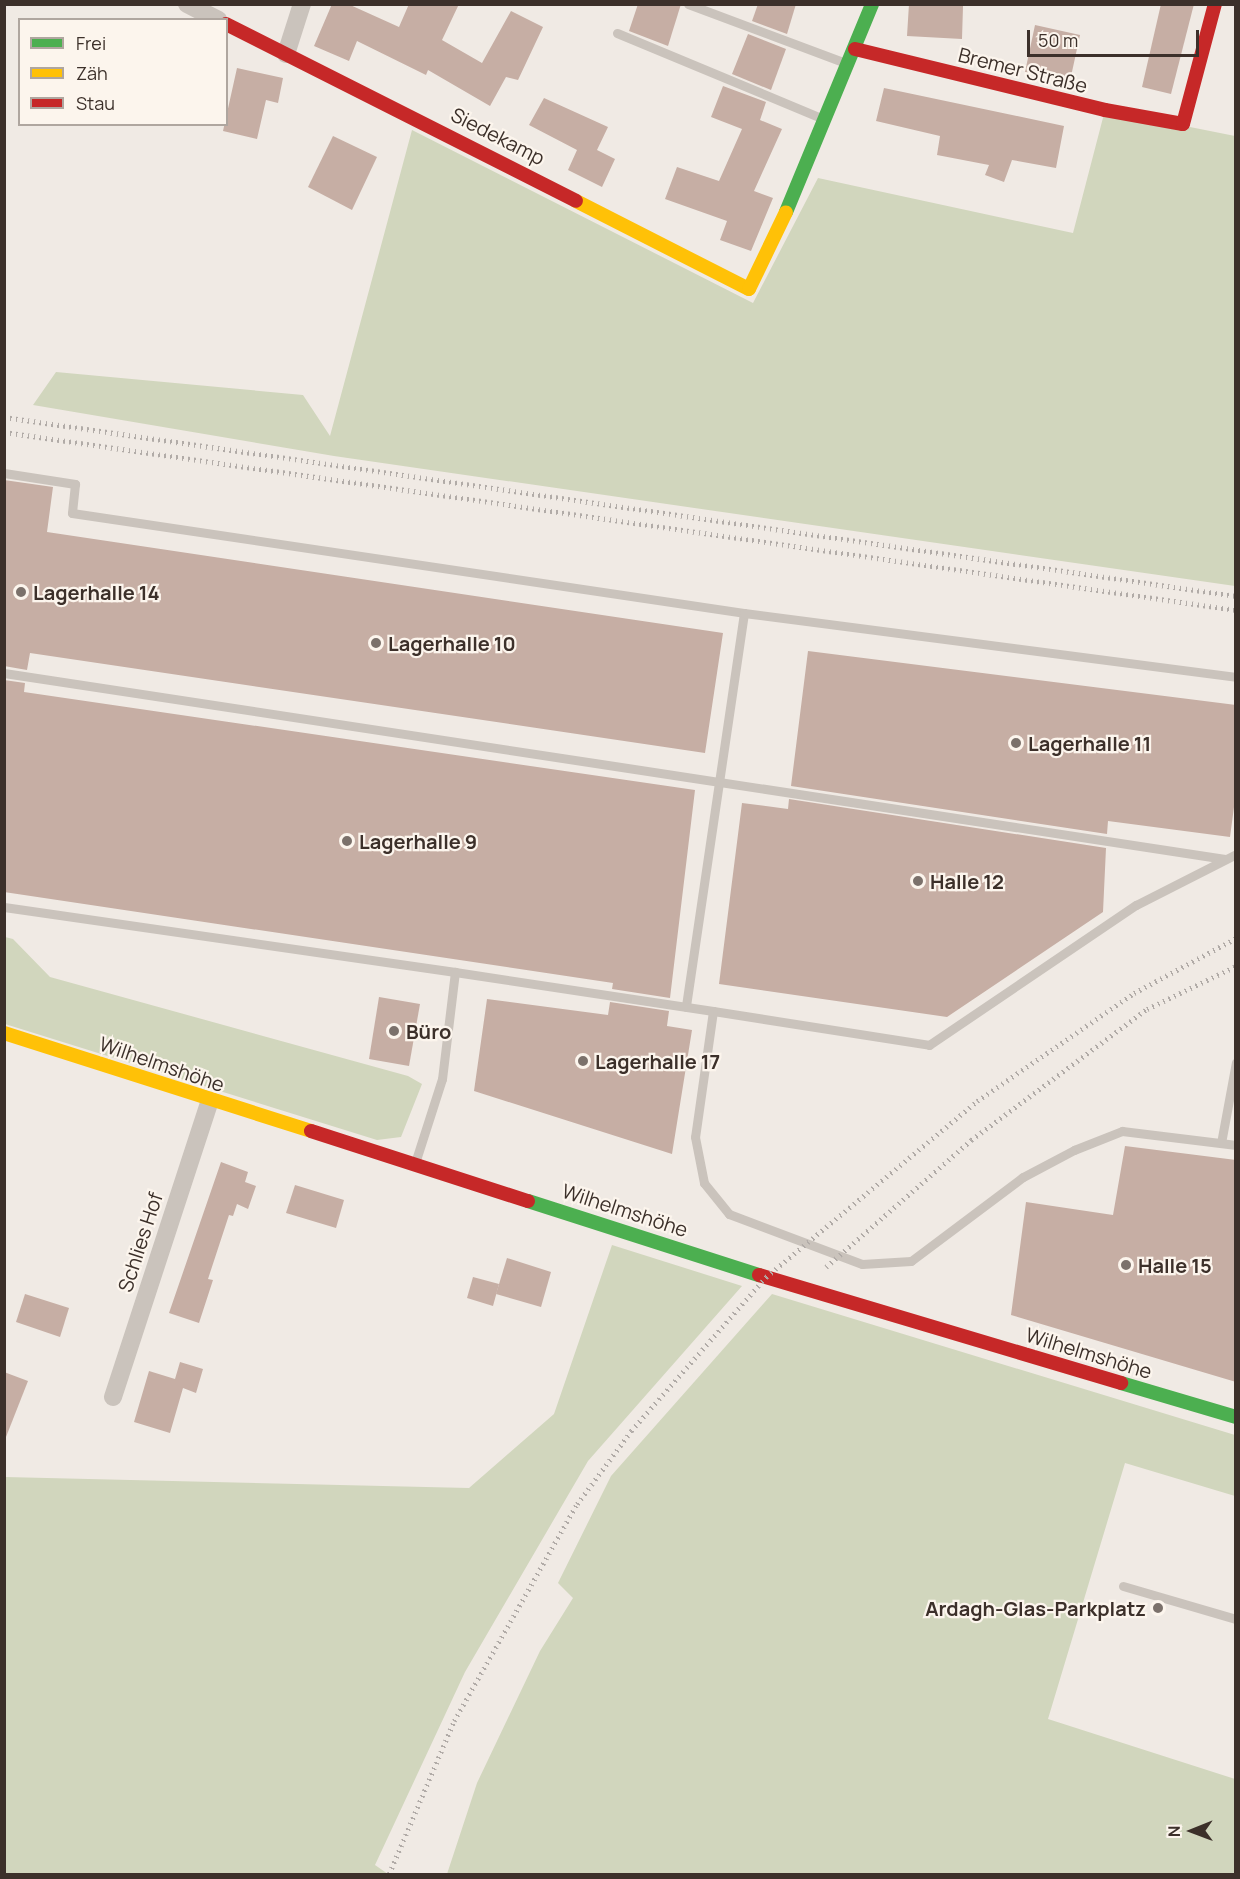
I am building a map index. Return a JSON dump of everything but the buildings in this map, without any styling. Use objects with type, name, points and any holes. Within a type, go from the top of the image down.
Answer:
[{"type":"street","points":[[187,4],[214,18]]},
{"type":"street","points":[[286,54],[302,4]]},
{"type":"street","points":[[827,120],[872,4]]},
{"type":"street","name":"Bremer Straße","points":[[855,49],[1105,110],[1183,124],[1215,4]]},
{"type":"street","name":"Siedekamp","points":[[228,25],[749,289],[827,120]]},
{"type":"street","name":"Wilhelmshöhe","points":[[4,1033],[210,1101],[766,1277],[1236,1417]]},
{"type":"street","name":"Schlies Hof","points":[[113,1397],[210,1101]]},
{"type":"lane","points":[[688,4],[849,64]]},
{"type":"lane","points":[[617,33],[827,120]]},
{"type":"lane","points":[[4,473],[75,484],[72,513],[744,613],[1236,677]]},
{"type":"lane","points":[[686,1007],[744,613]]},
{"type":"lane","points":[[4,673],[1225,859]]},
{"type":"lane","points":[[4,907],[455,972],[929,1045],[1136,905],[1236,854]]},
{"type":"lane","points":[[414,1164],[442,1078],[455,972]]},
{"type":"lane","points":[[713,1011],[695,1137],[704,1183],[729,1214],[862,1264],[911,1261],[1023,1177],[1074,1150],[1122,1131],[1236,1145]]},
{"type":"lane","points":[[1221,1143],[1236,1062]]},
{"type":"lane","points":[[1123,1586],[1236,1619]]},
{"type":"green space","points":[[1105,110],[1235,136],[1235,586],[334,456],[33,405],[56,372],[303,395],[330,436],[412,130],[753,303],[818,178],[1073,233]]},
{"type":"green space","points":[[5,937],[13,939],[50,977],[408,1076],[422,1084],[401,1137],[377,1140],[5,1024]]},
{"type":"green space","points":[[612,1245],[742,1286],[588,1461],[465,1672],[375,1865],[388,1874],[5,1874],[5,1477],[469,1488],[554,1414]]},
{"type":"green space","points":[[772,1294],[1235,1435],[1235,1496],[1125,1463],[1048,1719],[1235,1779],[1235,1874],[447,1874],[477,1783],[540,1651],[573,1598],[558,1583],[611,1476]]},
{"type":"railway","points":[[4,417],[1236,596]]},
{"type":"railway","points":[[4,432],[1236,610]]},
{"type":"railway","points":[[389,1874],[454,1721],[577,1504],[631,1431],[766,1277],[977,1101],[1134,993],[1236,938]]},
{"type":"railway","points":[[826,1267],[971,1140],[1147,1009],[1236,966]]},
{"type":"traffic: fast","points":[[786,212],[872,4]]},
{"type":"traffic: fast","points":[[528,1201],[759,1275]]},
{"type":"traffic: fast","points":[[1121,1383],[1236,1417]]},
{"type":"traffic: slow","points":[[576,201],[749,289],[786,212]]},
{"type":"traffic: slow","points":[[4,1033],[311,1131]]},
{"type":"traffic: jam","points":[[855,49],[1105,110],[1183,124],[1215,4]]},
{"type":"traffic: jam","points":[[228,25],[576,201]]},
{"type":"traffic: jam","points":[[311,1131],[528,1201]]},
{"type":"traffic: jam","points":[[759,1275],[1121,1383]]},
{"type":"place","name":"Lagerhalle 14","points":[[21,592]]},
{"type":"place","name":"Lagerhalle 10","points":[[376,643]]},
{"type":"place","name":"Lagerhalle 11","points":[[1016,743]]},
{"type":"place","name":"Lagerhalle 9","points":[[347,841]]},
{"type":"place","name":"Halle 12","points":[[918,881]]},
{"type":"place","name":"Büro","points":[[394,1031]]},
{"type":"place","name":"Lagerhalle 17","points":[[583,1061]]},
{"type":"place","name":"Halle 15","points":[[1126,1265]]},
{"type":"place","name":"Ardagh-Glas-Parkplatz","points":[[1158,1608]]}]
